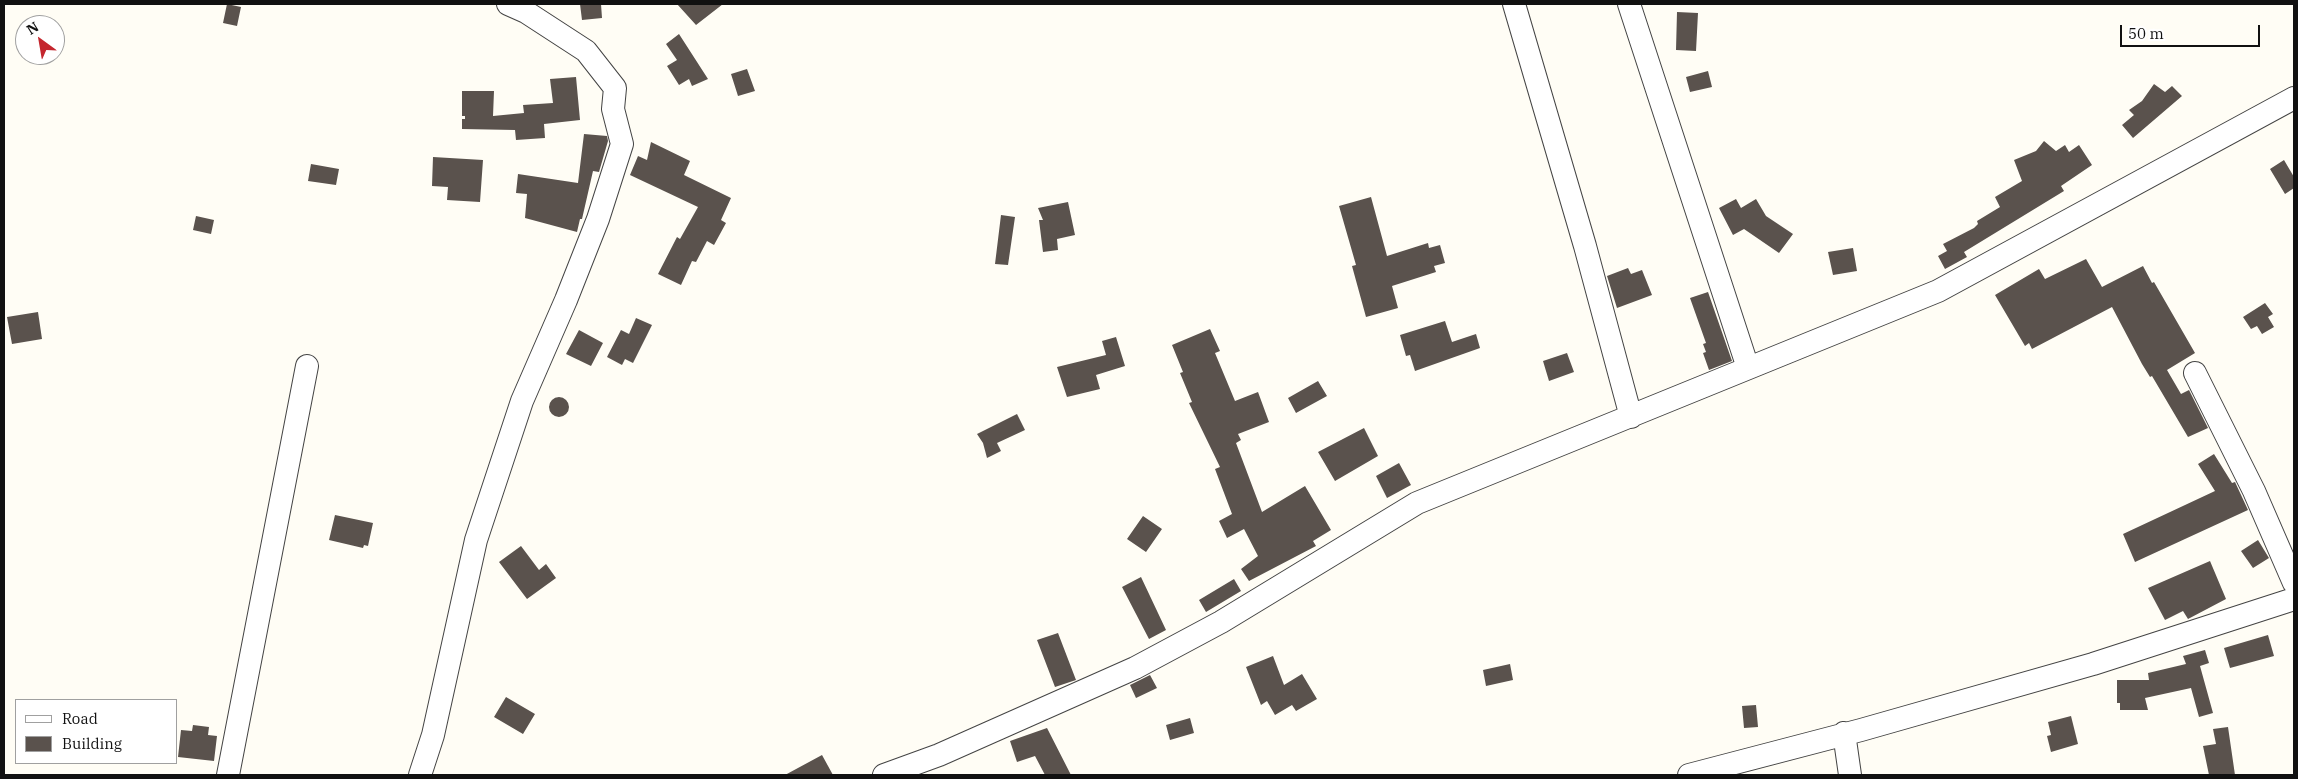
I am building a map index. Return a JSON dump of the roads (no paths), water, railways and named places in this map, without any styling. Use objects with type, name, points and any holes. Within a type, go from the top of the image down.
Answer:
[{"type":"street","points":[[420,775],[433,736],[476,540],[522,401],[566,300],[598,219],[622,144],[613,109],[615,88],[592,58],[586,51],[526,12],[508,4]]},
{"type":"street","points":[[1514,4],[1585,246],[1631,417]]},
{"type":"street","points":[[1629,4],[1748,368]]},
{"type":"street","points":[[884,775],[939,755],[1135,668],[1221,622],[1417,503],[1938,291],[2294,98]]},
{"type":"street","points":[[228,775],[307,366]]},
{"type":"street","points":[[2196,372],[2254,491],[2294,583]]},
{"type":"street","points":[[1689,775],[2094,664],[2294,599]]},
{"type":"street","points":[[1844,733],[1850,775]]}]
